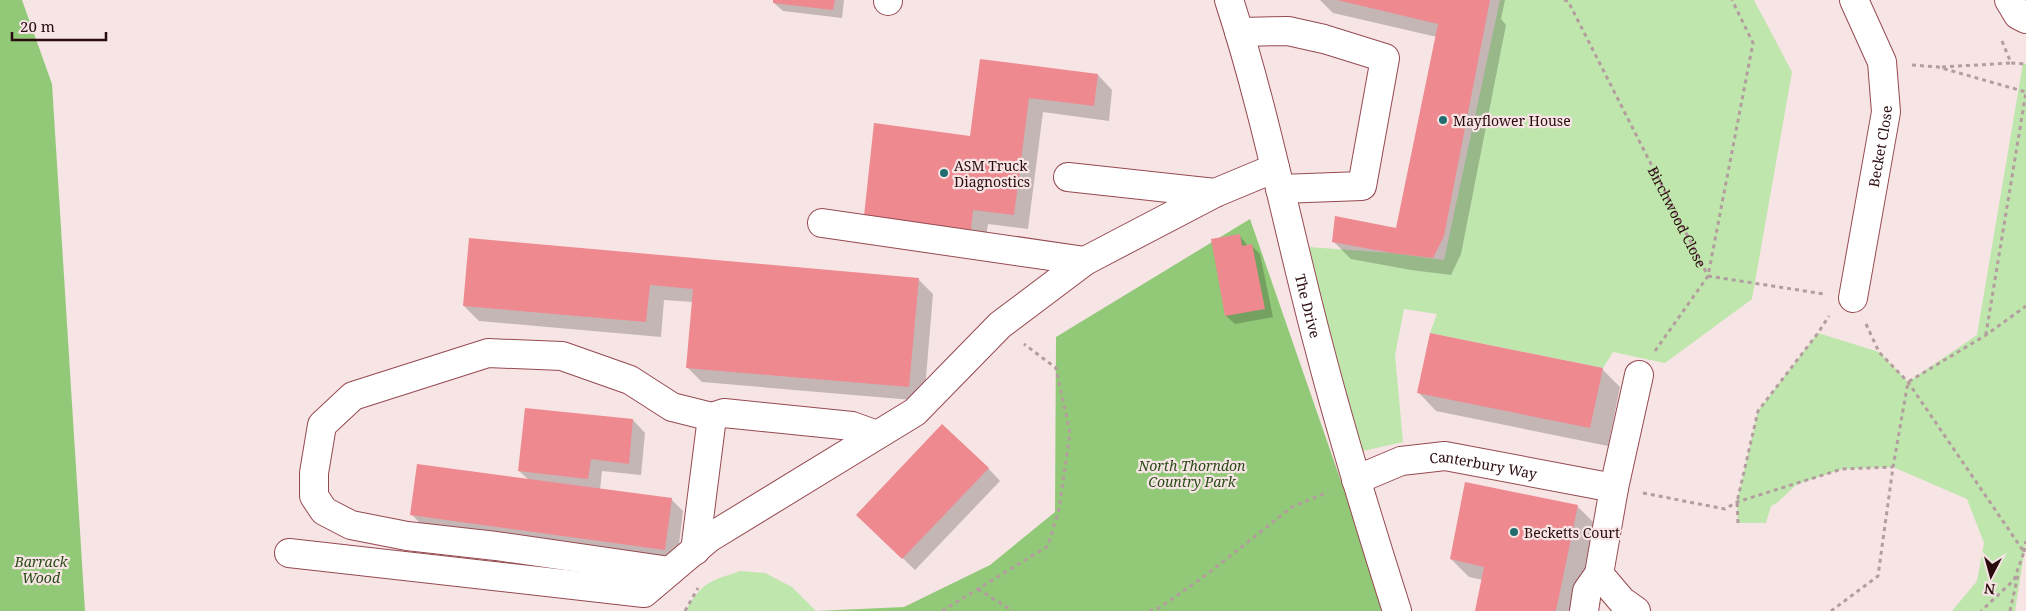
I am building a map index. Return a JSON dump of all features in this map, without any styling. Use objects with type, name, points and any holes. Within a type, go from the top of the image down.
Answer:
[{"type":"street","name":"The Drive","points":[[1229,0],[1258,96],[1319,347],[1356,480],[1396,611]]},
{"type":"street","name":"Becket Close","points":[[1847,297],[1886,112],[1882,62],[1854,0]]},
{"type":"street","points":[[2009,0],[2018,15],[2026,18]]},
{"type":"street","points":[[289,553],[644,593],[709,538],[915,412],[1000,325],[1085,261],[1215,194],[1278,178],[1362,186],[1385,58],[1324,39],[1288,31],[1239,32]]},
{"type":"street","points":[[1068,178],[1215,194]]},
{"type":"street","points":[[822,223],[1085,261]]},
{"type":"street","points":[[670,571],[496,546],[407,536],[352,525],[324,511],[314,496],[314,473],[322,425],[352,396],[488,353],[562,356],[630,380],[672,407],[712,417],[724,413],[852,426],[877,435]]},
{"type":"street","points":[[1584,611],[1587,591],[1599,574],[1614,488],[1639,374]]},
{"type":"street","points":[[695,551],[712,417]]},
{"type":"street","name":"Canterbury Way","points":[[1356,480],[1401,461],[1445,456],[1614,488]]},
{"type":"street","points":[[1599,574],[1622,601],[1636,611]]},
{"type":"path","points":[[1732,0],[1753,43],[1708,276],[1847,297]]},
{"type":"path","name":"Birchwood Close","points":[[1566,1],[1708,276],[1639,374]]},
{"type":"path","points":[[1882,62],[1938,68],[2026,92],[1986,335]]},
{"type":"path","points":[[1938,68],[2011,63]]},
{"type":"path","points":[[1847,297],[1879,352],[1908,382],[2024,552]]},
{"type":"path","points":[[1738,523],[1737,502],[1758,411],[1847,297]]},
{"type":"path","points":[[1831,611],[1878,576],[1893,467],[1908,382],[1986,335],[2026,306]]},
{"type":"path","points":[[942,611],[1048,546],[1059,509],[1070,433],[1056,368],[1000,325]]},
{"type":"path","points":[[1614,488],[1725,509],[1737,502],[1842,469],[1893,467]]},
{"type":"path","points":[[1149,611],[1158,610],[1206,575],[1292,507],[1356,480]]},
{"type":"path","points":[[2010,611],[2026,540]]},
{"type":"path","points":[[1981,611],[2014,580],[2024,552]]},
{"type":"path","points":[[978,589],[999,604],[1013,611]]},
{"type":"green space","name":"Barrack Wood","points":[[0,0],[22,0],[52,84],[85,611],[0,611]]},
{"type":"green space","points":[[1500,0],[1754,0],[1792,72],[1752,299],[1665,363],[1613,352],[1603,368],[1430,333],[1437,314],[1404,309],[1395,355],[1403,442],[1349,454],[1294,246],[1392,253],[1444,260]]},
{"type":"green space","points":[[2023,63],[2026,64],[2026,541],[2015,611],[1952,611],[1977,581],[1984,543],[1967,499],[1893,467],[1842,469],[1797,484],[1777,503],[1771,506],[1766,523],[1738,523],[1737,502],[1758,411],[1818,333],[1879,352],[1908,382],[1977,335]]},
{"type":"green space","name":"North Thorndon Country Park","points":[[1250,219],[1386,611],[816,611],[904,607],[990,565],[1055,512],[1056,337]]},
{"type":"green space","points":[[740,571],[765,573],[792,587],[816,611],[685,611],[707,584]]},
{"type":"building","points":[[773,0],[835,0],[833,10],[773,3]]},
{"type":"building","name":"Mayflower House","points":[[1337,0],[1490,0],[1444,236],[1433,258],[1332,242],[1335,216],[1396,228],[1438,24]]},
{"type":"building","name":"ASM Truck Diagnostics","points":[[980,59],[1098,74],[1094,106],[1029,98],[1014,215],[973,210],[971,230],[864,216],[874,123],[970,136]]},
{"type":"building","points":[[1240,234],[1242,246],[1252,244],[1265,309],[1225,316],[1211,239]]},
{"type":"building","points":[[469,238],[919,278],[909,387],[686,368],[693,289],[650,285],[646,322],[463,306]]},
{"type":"building","points":[[1430,333],[1603,368],[1590,428],[1417,393]]},
{"type":"building","points":[[525,408],[633,419],[629,464],[591,459],[588,479],[518,471]]},
{"type":"building","points":[[942,424],[989,468],[902,559],[856,515]]},
{"type":"building","points":[[417,464],[672,498],[665,550],[410,515]]},
{"type":"building","name":"Becketts Court","points":[[1465,482],[1578,505],[1556,611],[1475,611],[1484,567],[1450,559]]},
{"type":"place","name":"Mayflower House","points":[[1443,120]]},
{"type":"place","name":"ASM Truck Diagnostics","points":[[944,173]]},
{"type":"place","name":"Becketts Court","points":[[1514,532]]}]
